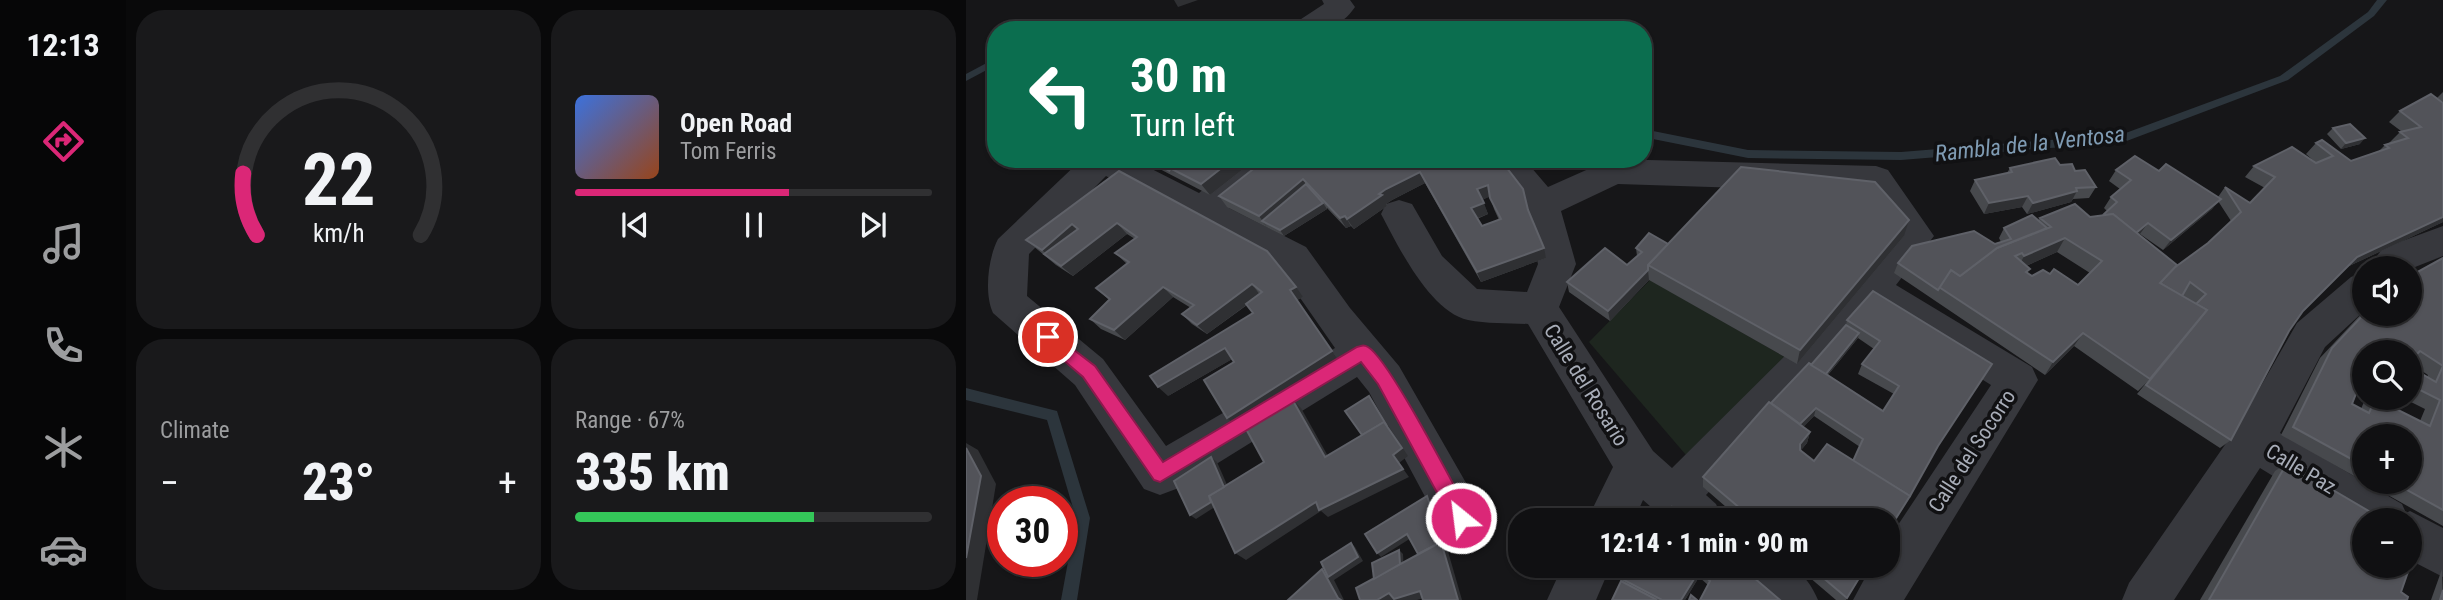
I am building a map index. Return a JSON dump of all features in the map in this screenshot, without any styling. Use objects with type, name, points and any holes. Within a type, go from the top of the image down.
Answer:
[{"type":"street","points":[[1319,21],[1339,7],[1336,0]]},
{"type":"street","points":[[1093,168],[1011,249],[1007,302],[1089,372],[1160,474],[1363,352]]},
{"type":"street","points":[[1119,168],[1293,258],[1336,320],[1384,379],[1461,518]]},
{"type":"street","points":[[1202,211],[1252,168]]},
{"type":"street","points":[[1511,168],[1542,205],[1614,172],[1876,180],[1916,236],[1868,288],[1687,508],[1637,466]]},
{"type":"street","name":"Calle del Rosario","points":[[1542,205],[1557,264],[1539,309],[1637,466],[1616,508]]},
{"type":"street","points":[[1399,214],[1429,267],[1468,304],[1539,309]]},
{"type":"street","points":[[2403,256],[2443,240]]},
{"type":"street","name":"Calle del Socorro","points":[[1868,288],[2017,380],[1877,600]]},
{"type":"street","points":[[2146,600],[2253,440],[2311,335],[2352,299]]},
{"type":"street","name":"Calle Paz","points":[[2253,440],[2366,508]]},
{"type":"street","points":[[2422,541],[2443,554]]},
{"type":"street","points":[[1571,600],[1582,578]]},
{"type":"street","points":[[1768,578],[1794,600]]},
{"type":"shaded area","points":[[1650,280],[1797,364],[1698,469],[1589,342]]},
{"type":"building","points":[[2431,94],[2443,103],[2443,217],[2359,256],[2352,256],[2352,262],[2303,311],[2289,331],[2231,440],[2146,385],[2207,310],[2196,304],[2206,294],[2190,282],[2182,296],[2160,283],[2241,212],[2225,187],[2250,203],[2275,177],[2254,166],[2292,147],[2316,163],[2333,156],[2316,143],[2322,140],[2351,161],[2389,148],[2385,145],[2408,138],[2400,132],[2421,127],[2400,111]]},
{"type":"building","points":[[2350,124],[2365,138],[2346,143],[2333,128]]},
{"type":"building","points":[[2135,156],[2159,171],[2166,164],[2221,199],[2171,240],[2148,223],[2136,233],[2113,214],[2104,214],[2117,202],[2111,197],[2131,180],[2116,170]]},
{"type":"building","points":[[2055,158],[2060,165],[2072,164],[2075,171],[2085,170],[2096,187],[2076,188],[2077,191],[2033,203],[2028,196],[1989,203],[1975,180],[2012,172],[2010,168]]},
{"type":"building","points":[[1741,167],[1875,182],[1909,220],[1800,350],[1648,265]]},
{"type":"building","points":[[1170,168],[1221,168],[1201,184]]},
{"type":"building","points":[[1255,168],[1507,168],[1523,189],[1528,210],[1544,248],[1477,272],[1420,172],[1386,189],[1379,194],[1382,195],[1347,219],[1345,216],[1340,218],[1303,179],[1259,216],[1219,196]],"holes":[[[1488,185],[1490,198],[1501,219],[1482,226],[1471,208],[1484,203],[1477,189]]]},
{"type":"building","points":[[1119,171],[1267,251],[1296,287],[1290,290],[1332,351],[1227,418],[1204,380],[1234,362],[1225,348],[1158,387],[1150,376],[1253,313],[1246,304],[1262,292],[1252,284],[1197,325],[1182,314],[1194,305],[1163,287],[1114,330],[1090,319],[1110,299],[1096,288],[1129,262],[1115,253],[1137,237],[1117,223],[1061,266],[1044,254],[1078,229],[1072,224],[1042,250],[1026,240]]},
{"type":"building","points":[[1306,184],[1323,203],[1280,230],[1262,221]]},
{"type":"building","points":[[2075,204],[2090,217],[2113,214],[2177,265],[2160,283],[2207,310],[2150,379],[2083,333],[2053,362],[1939,287],[1951,270],[1960,276],[1997,248],[2051,227],[2040,218]],"holes":[[[2065,238],[2102,261],[2078,285],[2054,269],[2050,274],[2043,270],[2032,276],[2026,272],[2030,269],[2015,256],[2022,253],[2024,256]]]},
{"type":"building","points":[[2032,215],[2047,228],[1997,248],[1960,276],[1951,270],[1938,290],[1898,263],[1912,246],[1974,231],[1995,244],[2011,239],[2004,228]]},
{"type":"building","points":[[1649,233],[1668,244],[1648,265],[1648,270],[1608,311],[1567,282],[1605,248],[1627,265],[1642,252],[1636,248]]},
{"type":"building","points":[[2443,258],[2443,366],[2443,510],[2414,494],[2422,494],[2422,424],[2352,424],[2352,459],[2293,427],[2332,348],[2353,326],[2422,326],[2422,269]]},
{"type":"building","points":[[1873,291],[1992,364],[1938,446],[1910,496],[1853,461],[1863,439],[1816,408],[1800,424],[1771,403],[1809,363],[1883,411],[1899,386],[1862,364],[1880,341],[1847,320]]},
{"type":"building","points":[[1846,325],[1859,333],[1826,374],[1811,365]]},
{"type":"building","points":[[1369,396],[1387,426],[1384,422],[1362,435],[1345,411]]},
{"type":"building","points":[[1292,399],[1325,457],[1384,422],[1402,448],[1393,455],[1403,469],[1319,510],[1316,502],[1235,553],[1209,496],[1264,462],[1245,427]]},
{"type":"building","points":[[1769,402],[1810,432],[1800,444],[1800,450],[1814,461],[1827,444],[1910,496],[1900,512],[1900,508],[1740,508],[1703,477]]},
{"type":"building","points":[[966,448],[981,476],[966,558]]},
{"type":"building","points":[[1211,457],[1224,487],[1209,496],[1211,502],[1190,515],[1174,481]]},
{"type":"building","points":[[2287,463],[2364,508],[2352,508],[2352,578],[2406,578],[2401,592],[2408,597],[2407,600],[2209,600]]},
{"type":"building","points":[[1427,496],[1444,545],[1441,542],[1418,554],[1407,534],[1377,553],[1365,534]]},
{"type":"building","points":[[1441,542],[1458,600],[1423,600],[1420,591],[1394,599],[1389,593],[1377,600],[1360,600],[1356,588]]},
{"type":"building","points":[[1351,543],[1358,557],[1328,577],[1321,562]]},
{"type":"building","points":[[1399,550],[1400,564],[1374,579],[1372,563]]},
{"type":"building","points":[[1322,569],[1341,600],[1288,600]]},
{"type":"building","points":[[1620,578],[1695,578],[1681,600],[1662,600]]},
{"type":"building","points":[[1707,578],[1754,578],[1780,600],[1700,600],[1710,581]]},
{"type":"building","points":[[1823,578],[1859,578],[1847,598]]},
{"type":"building","points":[[1621,581],[1657,600],[1612,600]]},
{"type":"waterway","name":"Rambla de la Ventosa","points":[[1652,135],[1748,154],[1901,156],[2124,138],[2284,78],[2371,14],[2382,0]]},
{"type":"waterway","name":"Rambla de la Ventosa","points":[[966,78],[987,66]]},
{"type":"waterway","name":"Rambla de la Ventosa","points":[[966,394],[1052,415],[1083,518],[1069,600]]},
{"type":"route","points":[[1048,337],[1089,372],[1160,474],[1363,352],[1384,379],[1461,518]]}]
